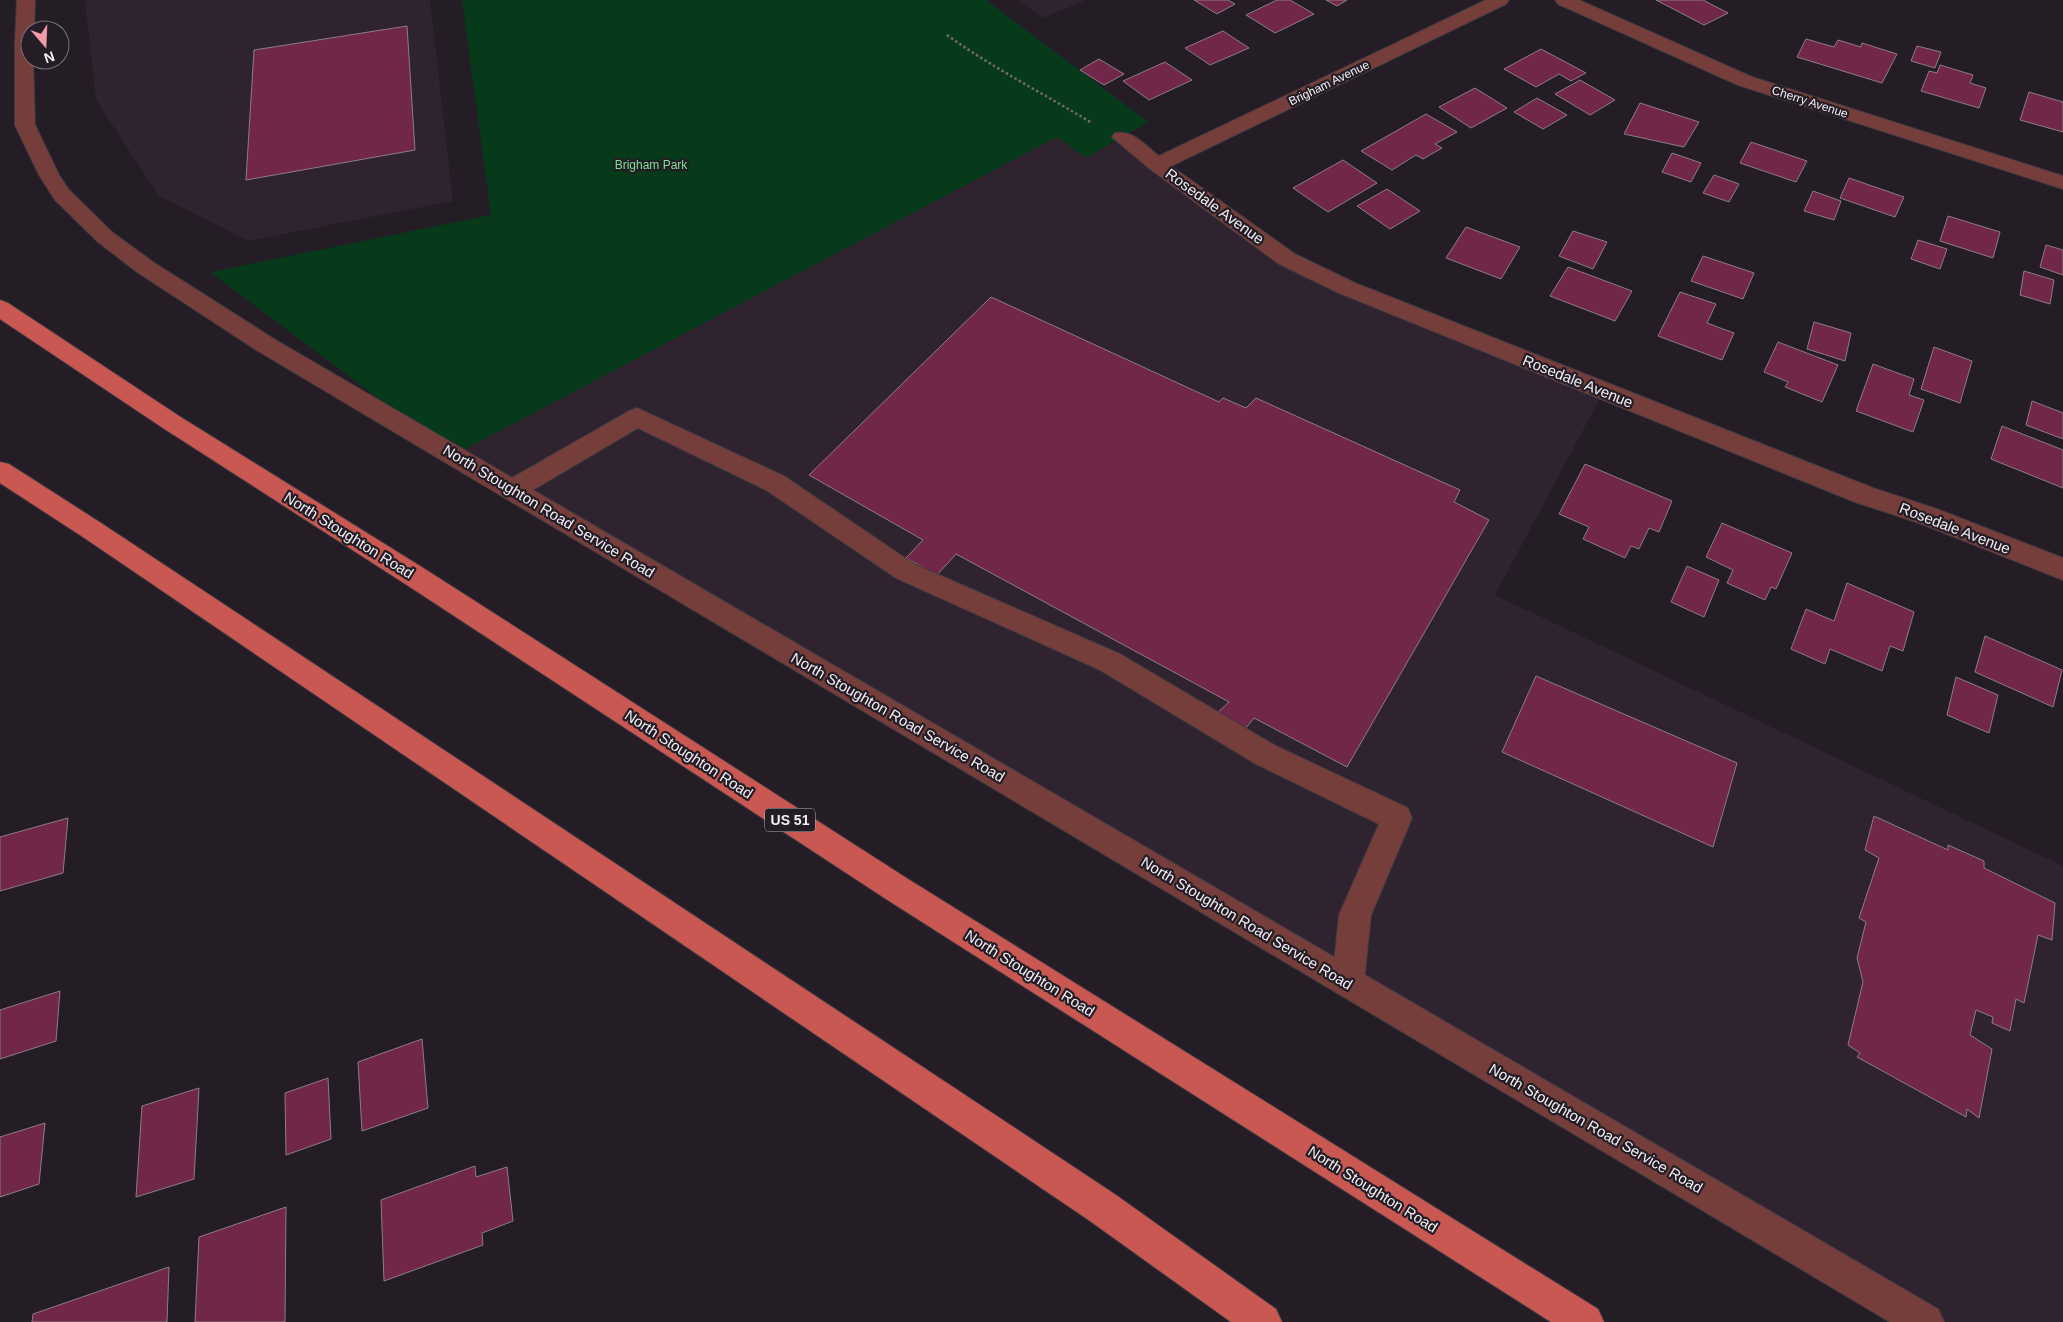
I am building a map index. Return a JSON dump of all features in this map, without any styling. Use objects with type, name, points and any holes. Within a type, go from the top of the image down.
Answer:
[{"type":"main road","name":"North Stoughton Road","points":[[0,308],[171,422],[427,584],[905,894],[1585,1322]]},
{"type":"main road","points":[[0,471],[100,536],[1086,1197],[1263,1322]]},
{"type":"street","name":"North Stoughton Road Service Road","points":[[26,0],[24,125],[62,196],[106,237],[145,267],[266,345],[1925,1322]]},
{"type":"street","name":"Brigham Avenue","points":[[1158,165],[1500,0]]},
{"type":"street","name":"Cherry Avenue","points":[[1564,0],[1745,81],[2063,184]]},
{"type":"street","name":"Rosedale Avenue","points":[[1122,137],[1287,259],[1347,288],[1864,495],[1928,516],[2063,569]]},
{"type":"street","points":[[512,490],[637,417],[775,483],[905,571],[1110,662],[1266,755],[1397,818],[1355,915],[1348,982]]},
{"type":"path","points":[[947,35],[982,60],[1042,92],[1085,120],[1122,137]]},
{"type":"shaded area","points":[[85,0],[430,0],[453,201],[248,241],[159,196],[96,100]]},
{"type":"shaded area","points":[[1017,0],[1086,0],[1043,18]]},
{"type":"shaded area","points":[[1057,137],[1086,158],[1122,137],[1287,259],[1604,391],[1495,595],[2063,866],[2063,1322],[1925,1322],[454,455]]},
{"type":"green space","name":"Brigham Park","points":[[986,0],[1148,122],[1086,158],[1057,137],[454,455],[210,272],[491,215],[462,1]]},
{"type":"building","points":[[1194,0],[1228,0],[1235,4],[1217,14]]},
{"type":"building","points":[[1277,0],[1290,0],[1314,14],[1275,33],[1246,15]]},
{"type":"building","points":[[1326,0],[1347,0],[1337,6]]},
{"type":"building","points":[[1656,0],[1703,0],[1728,13],[1704,25]]},
{"type":"building","points":[[407,26],[415,150],[246,180],[254,50]]},
{"type":"building","points":[[1223,31],[1249,48],[1210,65],[1185,48]]},
{"type":"building","points":[[1806,39],[1834,47],[1838,40],[1861,47],[1862,43],[1897,54],[1882,83],[1797,57]]},
{"type":"building","points":[[1917,46],[1941,52],[1935,68],[1911,61]]},
{"type":"building","points":[[1541,49],[1586,73],[1571,81],[1559,74],[1536,87],[1504,69]]},
{"type":"building","points":[[1099,59],[1124,74],[1104,85],[1080,70]]},
{"type":"building","points":[[1165,62],[1192,80],[1149,100],[1123,81]]},
{"type":"building","points":[[1940,65],[1973,75],[1970,83],[1986,88],[1979,108],[1921,91],[1929,71],[1937,73]]},
{"type":"building","points":[[1580,80],[1615,100],[1590,115],[1555,94]]},
{"type":"building","points":[[1475,88],[1507,108],[1471,128],[1439,107]]},
{"type":"building","points":[[2029,92],[2063,102],[2063,132],[2020,120]]},
{"type":"building","points":[[1537,98],[1567,115],[1543,129],[1514,112]]},
{"type":"building","points":[[1640,103],[1699,122],[1684,147],[1624,134]]},
{"type":"building","points":[[1426,114],[1457,132],[1435,144],[1442,148],[1423,159],[1416,155],[1392,170],[1361,151]]},
{"type":"building","points":[[1751,142],[1807,161],[1796,182],[1740,163]]},
{"type":"building","points":[[1672,153],[1701,163],[1691,182],[1662,172]]},
{"type":"building","points":[[1343,160],[1377,183],[1328,212],[1293,188]]},
{"type":"building","points":[[1714,175],[1739,184],[1729,202],[1703,193]]},
{"type":"building","points":[[1849,178],[1904,197],[1895,217],[1840,198]]},
{"type":"building","points":[[1387,189],[1420,211],[1390,229],[1357,206]]},
{"type":"building","points":[[1813,191],[1841,201],[1834,220],[1804,211]]},
{"type":"building","points":[[1948,216],[2000,232],[1993,258],[1940,241]]},
{"type":"building","points":[[1466,227],[1520,247],[1501,279],[1446,258]]},
{"type":"building","points":[[1573,231],[1607,242],[1593,269],[1559,256]]},
{"type":"building","points":[[1918,240],[1947,249],[1940,269],[1911,259]]},
{"type":"building","points":[[2046,245],[2063,250],[2063,275],[2040,267]]},
{"type":"building","points":[[1703,256],[1754,273],[1743,299],[1691,281]]},
{"type":"building","points":[[1568,267],[1632,291],[1615,321],[1550,296]]},
{"type":"building","points":[[2024,271],[2054,280],[2050,304],[2020,295]]},
{"type":"building","points":[[1680,292],[1716,304],[1707,323],[1734,333],[1722,360],[1658,336]]},
{"type":"building","points":[[991,297],[1219,402],[1223,398],[1246,408],[1256,398],[1460,490],[1454,502],[1489,520],[1347,767],[1254,718],[1245,729],[1217,713],[1229,702],[956,554],[937,575],[906,558],[923,540],[809,475]]},
{"type":"building","points":[[1814,322],[1851,333],[1845,361],[1807,349]]},
{"type":"building","points":[[1778,342],[1838,365],[1822,402],[1785,387],[1788,382],[1764,372]]},
{"type":"building","points":[[1934,347],[1972,361],[1960,403],[1921,389]]},
{"type":"building","points":[[1873,364],[1914,379],[1909,395],[1924,400],[1913,432],[1856,411]]},
{"type":"building","points":[[2032,401],[2063,413],[2063,439],[2026,425]]},
{"type":"building","points":[[2002,426],[2063,450],[2063,488],[1991,459]]},
{"type":"building","points":[[1585,464],[1672,501],[1659,532],[1649,528],[1639,549],[1631,546],[1625,558],[1583,539],[1589,527],[1559,514]]},
{"type":"building","points":[[1722,523],[1792,553],[1776,589],[1771,587],[1765,600],[1727,583],[1733,570],[1706,557]]},
{"type":"building","points":[[1687,566],[1719,580],[1704,617],[1671,602]]},
{"type":"building","points":[[1847,583],[1914,612],[1903,651],[1890,646],[1882,671],[1830,649],[1825,664],[1791,649],[1806,609],[1834,621]]},
{"type":"building","points":[[1985,636],[2062,670],[2053,707],[1975,672]]},
{"type":"building","points":[[1536,676],[1737,763],[1713,847],[1502,752]]},
{"type":"building","points":[[1956,677],[1998,695],[1989,733],[1947,715]]},
{"type":"building","points":[[1874,816],[1948,850],[1948,845],[1984,861],[1984,868],[2055,903],[2052,940],[2038,935],[2024,1003],[2016,999],[2010,1031],[1992,1023],[1993,1017],[1976,1010],[1970,1035],[1992,1049],[1979,1118],[1967,1109],[1966,1117],[1857,1057],[1860,1053],[1848,1045],[1863,982],[1857,958],[1866,922],[1859,918],[1879,858],[1865,850]]},
{"type":"building","points":[[68,818],[63,873],[0,891],[0,837]]},
{"type":"building","points":[[60,991],[56,1041],[0,1059],[0,1010]]},
{"type":"building","points":[[422,1039],[428,1108],[362,1131],[358,1062]]},
{"type":"building","points":[[328,1078],[331,1139],[286,1155],[285,1093]]},
{"type":"building","points":[[199,1088],[194,1179],[136,1197],[142,1106]]},
{"type":"building","points":[[45,1123],[39,1184],[0,1197],[0,1137]]},
{"type":"building","points":[[475,1166],[476,1177],[507,1167],[513,1221],[482,1233],[483,1245],[384,1281],[381,1200]]},
{"type":"building","points":[[286,1207],[285,1322],[195,1322],[199,1237]]},
{"type":"building","points":[[169,1267],[167,1322],[32,1322],[33,1314]]}]
